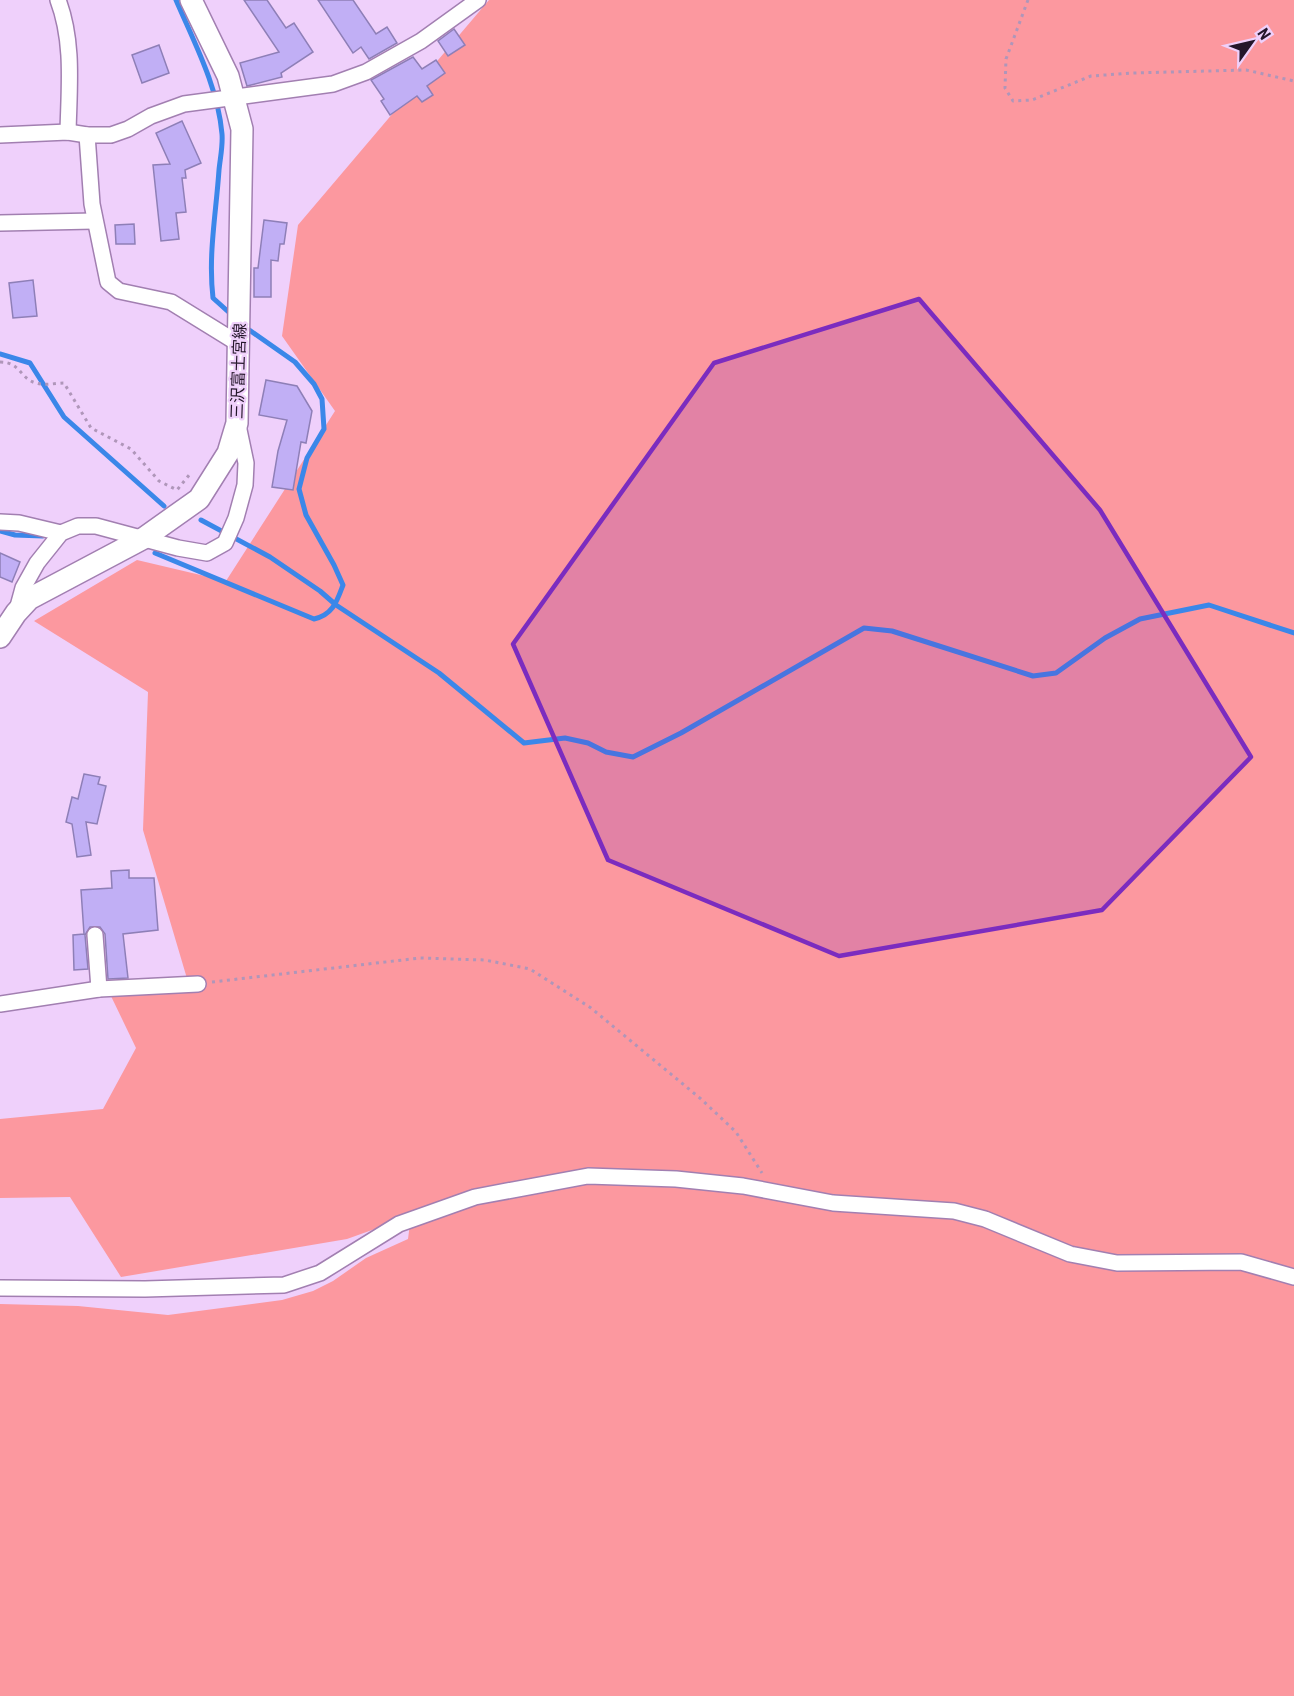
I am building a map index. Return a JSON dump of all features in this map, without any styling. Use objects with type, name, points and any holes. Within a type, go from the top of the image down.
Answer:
[{"type":"main road","name":"三沢富士宮線","points":[[0,637],[16,613],[29,599],[144,538],[199,499],[228,453],[237,423],[241,313],[242,129],[231,97],[228,76],[191,0]]},
{"type":"street","points":[[58,0],[63,14],[68,46],[68,132]]},
{"type":"street","points":[[0,135],[68,132],[111,135],[173,107],[333,84],[366,72],[421,40],[478,0]]},
{"type":"street","points":[[87,135],[94,221],[108,282],[119,291],[171,302],[239,340]]},
{"type":"street","points":[[0,223],[94,221]]},
{"type":"street","points":[[16,613],[23,588],[37,563],[61,533],[78,526],[96,526],[178,549],[207,553],[225,543],[234,523],[245,485],[246,463],[237,423]]},
{"type":"street","points":[[0,522],[19,523],[61,533]]},
{"type":"street","points":[[95,935],[99,989]]},
{"type":"street","points":[[0,1004],[99,989],[198,984]]},
{"type":"street","points":[[0,1288],[145,1289],[284,1285],[320,1273],[399,1224],[410,1220],[476,1197],[588,1176],[676,1179],[774,1192],[833,1203],[954,1211],[985,1219],[1070,1254],[1117,1263],[1241,1262],[1294,1277]]},
{"type":"path","points":[[1028,0],[1006,59],[1005,88],[1012,101],[1032,100],[1090,76],[1246,70],[1294,81]]},
{"type":"path","points":[[0,362],[8,362],[17,367],[28,380],[36,384],[64,383],[91,428],[131,449],[159,481],[177,490],[191,473]]},
{"type":"path","points":[[198,984],[420,958],[485,960],[530,969],[591,1008],[700,1099],[736,1132],[774,1192]]},
{"type":"highlighted area","points":[[919,299],[1100,510],[1251,757],[1102,910],[839,956],[608,860],[513,644],[714,363]]},
{"type":"shaded area","points":[[489,0],[1294,0],[1294,1696],[0,1696],[0,1304],[78,1306],[168,1315],[282,1300],[313,1291],[333,1281],[366,1258],[408,1239],[411,1216],[347,1239],[121,1277],[70,1197],[0,1198],[0,1119],[103,1109],[136,1048],[110,994],[191,992],[143,830],[148,692],[34,621],[137,560],[226,581],[335,411],[282,336],[298,225]]},
{"type":"building","points":[[244,0],[267,0],[286,28],[294,23],[313,52],[281,73],[282,77],[247,86],[240,63],[279,52]]},
{"type":"building","points":[[318,0],[353,0],[376,34],[387,27],[397,43],[369,59],[361,47],[353,53]]},
{"type":"building","points":[[454,29],[465,45],[448,56],[438,41]]},
{"type":"building","points":[[159,45],[169,73],[142,83],[132,55]]},
{"type":"building","points":[[413,57],[422,69],[436,60],[445,73],[427,86],[433,95],[422,102],[417,96],[390,115],[381,101],[384,99],[371,80]]},
{"type":"building","points":[[182,121],[201,163],[185,170],[186,178],[182,178],[186,212],[176,213],[179,239],[161,241],[153,165],[170,164],[156,133]]},
{"type":"building","points":[[264,220],[287,223],[284,244],[280,244],[278,261],[271,260],[271,297],[254,297],[254,268],[258,268]]},
{"type":"building","points":[[134,224],[135,244],[116,244],[115,225]]},
{"type":"building","points":[[33,280],[37,316],[13,318],[9,283]]},
{"type":"building","points":[[266,380],[297,386],[312,411],[306,443],[301,442],[293,490],[272,487],[278,451],[287,420],[259,415]]},
{"type":"building","points":[[0,553],[20,562],[12,582],[0,577]]},
{"type":"building","points":[[84,774],[100,777],[98,784],[106,786],[97,824],[86,822],[91,855],[77,857],[72,824],[66,822],[72,797],[78,799]]},
{"type":"building","points":[[129,870],[129,878],[154,878],[158,930],[123,934],[128,978],[108,979],[105,934],[100,927],[90,927],[85,935],[88,969],[74,970],[73,935],[84,934],[81,890],[112,888],[111,871]]},
{"type":"waterway","points":[[176,0],[204,65],[220,116],[222,143],[211,266],[213,298],[233,316]]},
{"type":"waterway","points":[[155,553],[314,619],[330,611],[339,596],[343,585],[306,515],[299,489],[307,458],[324,429],[322,399],[314,384],[295,362],[245,327]]},
{"type":"waterway","points":[[0,354],[30,363],[64,417],[164,506]]},
{"type":"waterway","points":[[201,520],[270,557],[320,591],[336,605],[439,673],[524,743],[565,738],[588,743],[606,752],[633,757],[681,733],[864,628],[892,631],[1033,676],[1056,673],[1105,638],[1140,619],[1209,605],[1294,633]]},
{"type":"waterway","points":[[0,531],[15,535],[43,536]]}]
